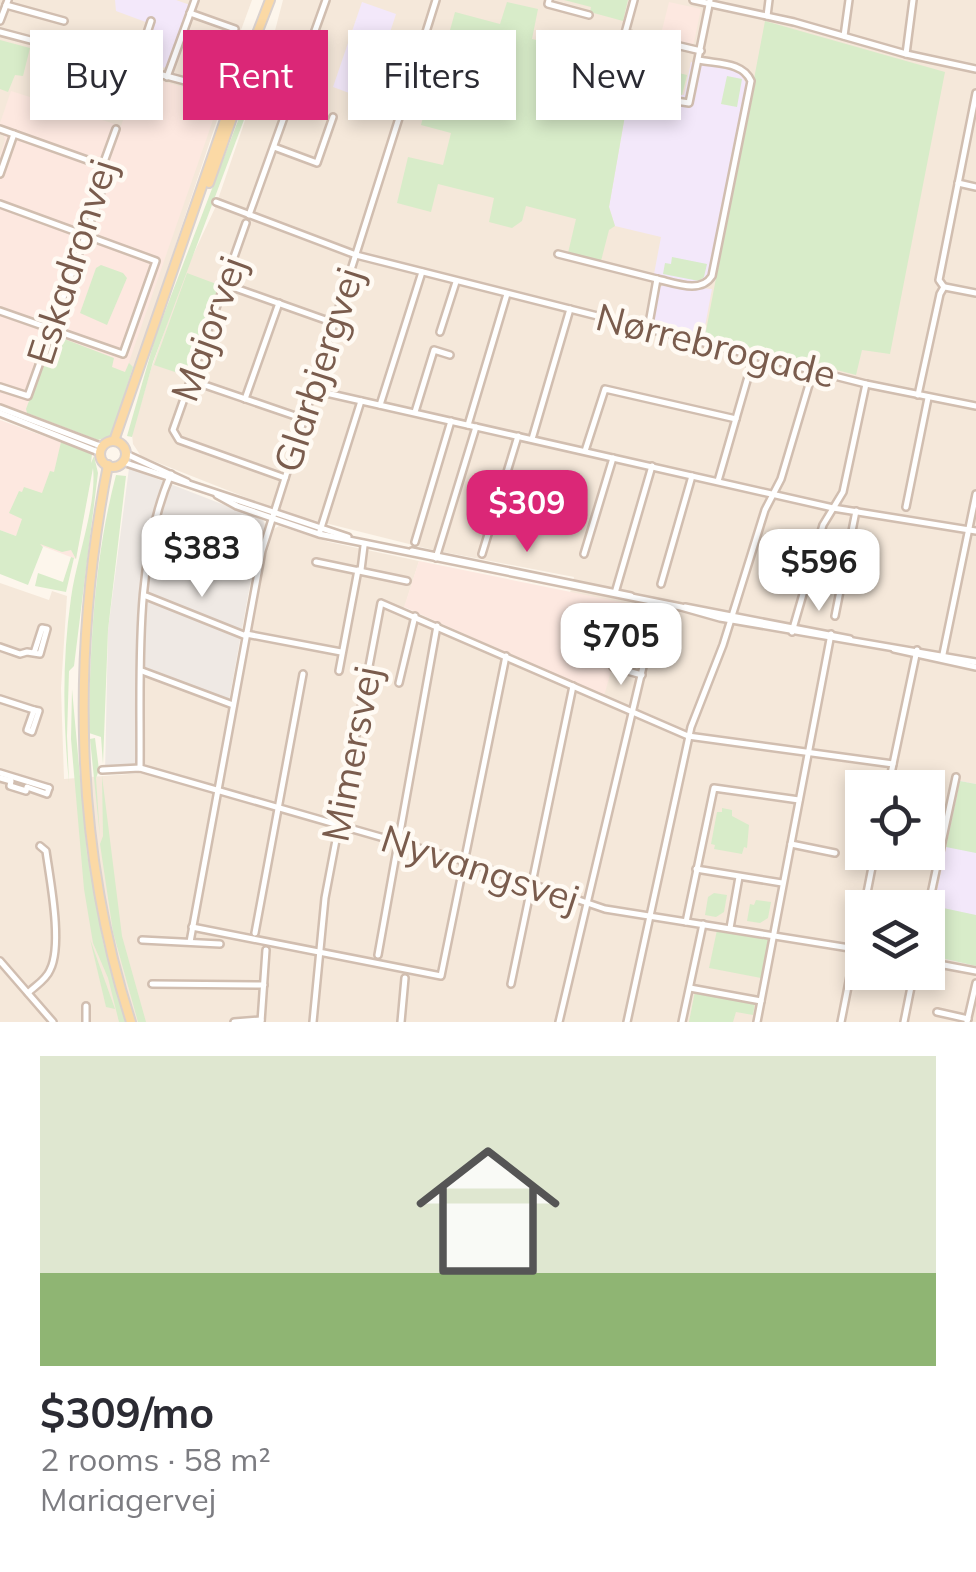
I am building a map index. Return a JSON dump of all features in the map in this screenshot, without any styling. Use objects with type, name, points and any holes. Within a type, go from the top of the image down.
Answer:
[{"type":"main road","points":[[260,30],[270,0]]},
{"type":"main road","points":[[132,1022],[96,870],[84,763],[85,633],[104,498],[118,462],[117,442],[124,413],[231,120]]},
{"type":"main road","points":[[117,442],[102,450],[118,462]]},
{"type":"street","points":[[167,78],[195,0]]},
{"type":"street","name":"Majorvej","points":[[285,478],[176,438],[172,430],[326,0]]},
{"type":"street","name":"Glarbjergvej","points":[[427,30],[436,0]]},
{"type":"street","points":[[549,0],[548,4],[589,15]]},
{"type":"street","points":[[634,0],[625,32],[702,51]]},
{"type":"street","points":[[693,0],[976,69]]},
{"type":"street","points":[[766,16],[769,0]]},
{"type":"street","points":[[844,36],[848,0]]},
{"type":"street","points":[[906,54],[913,0]]},
{"type":"street","points":[[681,101],[689,103],[710,2]]},
{"type":"street","points":[[0,21],[7,3],[64,21]]},
{"type":"street","points":[[190,13],[234,29]]},
{"type":"street","points":[[148,30],[151,20]]},
{"type":"street","points":[[0,32],[30,40]]},
{"type":"street","points":[[558,254],[657,280],[697,287],[710,281],[751,82],[740,68],[699,60]]},
{"type":"street","points":[[163,77],[183,82]]},
{"type":"street","points":[[976,93],[940,280],[944,287],[976,293]]},
{"type":"street","points":[[274,147],[317,162],[333,118]]},
{"type":"street","name":"Glarbjergvej","points":[[190,942],[262,551],[398,120]]},
{"type":"street","points":[[0,129],[104,166]]},
{"type":"street","name":"Eskadronvej","points":[[0,386],[28,396],[108,172],[104,166],[116,129]]},
{"type":"street","points":[[0,174],[14,134]]},
{"type":"street","points":[[958,184],[976,188]]},
{"type":"street","name":"Nørrebrogade","points":[[216,202],[248,219],[356,255],[866,384],[976,405]]},
{"type":"street","points":[[0,204],[156,261],[123,354],[0,310]]},
{"type":"street","points":[[380,405],[422,272]]},
{"type":"street","points":[[648,329],[657,280]]},
{"type":"street","points":[[440,332],[456,281]]},
{"type":"street","points":[[224,284],[334,323]]},
{"type":"street","points":[[918,395],[944,287]]},
{"type":"street","points":[[436,557],[508,294]]},
{"type":"street","points":[[244,399],[279,303]]},
{"type":"street","points":[[532,439],[570,309]]},
{"type":"street","points":[[415,413],[434,350],[450,355]]},
{"type":"street","points":[[718,482],[754,356]]},
{"type":"street","points":[[627,1022],[688,736],[732,617],[764,510],[781,479],[813,371]]},
{"type":"street","points":[[190,380],[304,419]]},
{"type":"street","points":[[793,629],[823,524],[843,492],[866,384]]},
{"type":"street","points":[[585,451],[606,389],[736,419]]},
{"type":"street","points":[[313,390],[834,508],[972,531]]},
{"type":"street","points":[[906,507],[928,398]]},
{"type":"street","points":[[320,531],[361,400]]},
{"type":"street","points":[[0,411],[102,450]]},
{"type":"street","points":[[415,542],[451,421]]},
{"type":"street","points":[[482,554],[518,436]]},
{"type":"street","points":[[584,554],[614,458]]},
{"type":"street","points":[[118,462],[355,540],[976,665]]},
{"type":"street","points":[[615,593],[652,466]]},
{"type":"street","points":[[140,768],[145,596],[154,524],[170,476]]},
{"type":"street","points":[[661,584],[692,476]]},
{"type":"street","points":[[943,657],[972,531],[976,494]]},
{"type":"street","points":[[834,616],[856,512]]},
{"type":"street","points":[[339,672],[364,546]]},
{"type":"street","points":[[316,562],[407,581]]},
{"type":"street","points":[[145,596],[246,635],[343,652]]},
{"type":"street","name":"Mimersvej","points":[[313,1022],[325,898],[380,606],[384,603],[414,616]]},
{"type":"street","points":[[398,683],[414,616],[688,736],[893,764]]},
{"type":"street","points":[[559,1022],[655,616]]},
{"type":"street","points":[[378,955],[437,626]]},
{"type":"street","points":[[756,1022],[831,636]]},
{"type":"street","points":[[0,647],[20,654],[34,652]]},
{"type":"street","points":[[892,770],[917,652]]},
{"type":"street","points":[[192,928],[442,976],[506,656]]},
{"type":"street","points":[[613,668],[642,674]]},
{"type":"street","points":[[142,671],[233,704]]},
{"type":"street","points":[[255,933],[303,674]]},
{"type":"street","points":[[511,984],[573,686]]},
{"type":"street","points":[[0,699],[34,710]]},
{"type":"street","name":"Nyvangsvej","points":[[102,770],[140,768],[464,861],[586,902],[845,947]]},
{"type":"street","points":[[0,775],[49,788],[47,794],[10,786],[12,782],[0,775]]},
{"type":"street","points":[[932,890],[956,776]]},
{"type":"street","points":[[686,922],[714,788],[799,800]]},
{"type":"street","points":[[791,844],[834,852]]},
{"type":"street","points":[[28,993],[47,976],[53,960],[54,914],[46,851],[40,846]]},
{"type":"street","points":[[696,869],[783,884]]},
{"type":"street","points":[[730,928],[739,876]]},
{"type":"street","points":[[682,1022],[703,924]]},
{"type":"street","points":[[142,940],[220,944]]},
{"type":"street","points":[[234,1022],[261,1021],[266,950]]},
{"type":"street","points":[[0,961],[53,1022]]},
{"type":"street","points":[[945,965],[976,971]]},
{"type":"street","points":[[401,1022],[405,978]]},
{"type":"street","points":[[937,1012],[968,1020],[976,983]]},
{"type":"street","points":[[152,984],[264,984]]},
{"type":"street","points":[[690,988],[760,1001]]},
{"type":"street","points":[[841,1022],[849,990]]},
{"type":"street","points":[[904,1022],[910,990]]},
{"type":"street","points":[[86,1006],[86,1022]]},
{"type":"shaded area","points":[[0,0],[252,0],[241,30],[183,30],[183,120],[217,120],[113,433],[102,440],[0,404]]},
{"type":"shaded area","points":[[115,0],[176,0],[190,5],[167,68],[163,67],[163,30],[149,30],[151,24],[116,11]]},
{"type":"shaded area","points":[[283,0],[976,0],[976,1022],[0,1022],[0,583],[49,600],[52,591],[67,596],[61,688],[64,779],[143,773],[143,676],[237,707],[264,563],[274,529],[279,526],[329,542],[419,561],[402,615],[548,678],[574,577],[433,550],[285,513],[141,456],[132,434],[151,369],[186,270],[215,208],[245,120],[328,120],[328,30],[275,30]]},
{"type":"shaded area","points":[[362,2],[396,14],[391,30],[352,30]]},
{"type":"shaded area","points":[[669,2],[701,9],[693,47],[681,44],[681,30],[662,30]]},
{"type":"shaded area","points":[[348,43],[348,93],[333,87]]},
{"type":"shaded area","points":[[691,62],[738,71],[746,83],[708,274],[697,283],[654,274],[661,237],[615,226],[609,207],[624,120],[681,120],[681,94],[684,95]]},
{"type":"shaded area","points":[[163,82],[183,87],[183,120],[213,120],[113,408],[70,428],[0,404],[0,155],[5,140],[0,123],[11,91],[30,97],[30,120],[102,120],[121,126],[123,120],[163,120]]},
{"type":"shaded area","points":[[660,287],[712,289],[703,337],[657,325],[654,320]]},
{"type":"shaded area","points":[[0,420],[90,453],[91,475],[76,559],[0,530]]},
{"type":"shaded area","points":[[129,468],[263,520],[265,525],[255,557],[229,701],[138,664],[137,770],[105,774],[108,630]]},
{"type":"shaded area","points":[[419,561],[630,604],[604,696],[404,607]]},
{"type":"shaded area","points":[[960,781],[976,784],[976,966],[945,959],[945,890],[937,890],[941,870],[945,870]]},
{"type":"green space","points":[[564,0],[628,0],[623,21]]},
{"type":"green space","points":[[507,2],[538,9],[532,39],[536,40],[536,120],[624,120],[609,207],[615,226],[609,230],[601,261],[568,253],[576,219],[526,206],[522,221],[512,228],[489,222],[494,198],[438,184],[431,212],[397,203],[408,157],[443,165],[451,133],[421,125],[422,120],[516,120],[516,30],[450,30],[455,12],[500,24]]},
{"type":"green space","points":[[765,21],[945,72],[890,354],[862,350],[856,375],[705,336]]},
{"type":"green space","points":[[0,40],[30,48],[23,76],[15,75],[8,92],[0,89]]},
{"type":"green space","points":[[681,74],[687,75],[681,95]]},
{"type":"green space","points":[[727,76],[742,79],[737,107],[721,104]]},
{"type":"green space","points":[[238,120],[244,120],[153,362],[132,437],[127,436],[156,335]]},
{"type":"green space","points":[[672,257],[707,264],[704,277],[699,281],[663,274],[665,263],[671,264]]},
{"type":"green space","points":[[101,265],[127,278],[107,325],[80,313],[96,268]]},
{"type":"green space","points":[[187,273],[219,285],[187,376],[154,365]]},
{"type":"green space","points":[[54,335],[114,358],[112,367],[125,372],[129,363],[133,367],[111,436],[98,440],[27,413]]},
{"type":"green space","points":[[61,442],[92,454],[91,463],[94,456],[98,473],[74,666],[69,671],[69,783],[65,713],[66,644],[92,499],[93,468],[76,559],[71,550],[62,552],[40,544],[43,547],[28,585],[0,574],[0,530],[16,536],[22,519],[9,513],[19,491],[24,487],[42,493],[50,471],[54,472]]},
{"type":"green space","points":[[116,475],[126,476],[108,630],[103,764],[101,737],[89,733],[91,668],[98,571]]},
{"type":"green space","points":[[71,557],[74,558],[66,592],[35,586],[38,573],[63,582]]},
{"type":"green space","points":[[72,689],[87,854],[103,942],[125,1022],[119,1022],[108,978],[93,943],[84,889],[71,739]]},
{"type":"green space","points":[[95,738],[99,770],[96,778],[100,837],[90,739]]},
{"type":"green space","points":[[102,776],[122,936],[146,1022],[138,1022],[113,932],[100,844]]},
{"type":"green space","points":[[960,781],[976,784],[976,853],[946,847]]},
{"type":"green space","points":[[722,808],[732,810],[732,816],[749,825],[747,848],[742,854],[714,849],[711,844],[717,812],[722,812]]},
{"type":"green space","points":[[714,893],[727,895],[724,912],[716,917],[705,915],[708,897]]},
{"type":"green space","points":[[756,900],[771,902],[768,918],[760,923],[747,921],[750,904],[754,905]]},
{"type":"green space","points":[[945,908],[976,915],[976,966],[945,959]]},
{"type":"green space","points":[[717,930],[766,937],[761,978],[709,968]]},
{"type":"green space","points":[[90,939],[115,1009],[106,1007]]},
{"type":"green space","points":[[695,991],[755,1003],[753,1015],[736,1012],[733,1022],[689,1022]]}]
